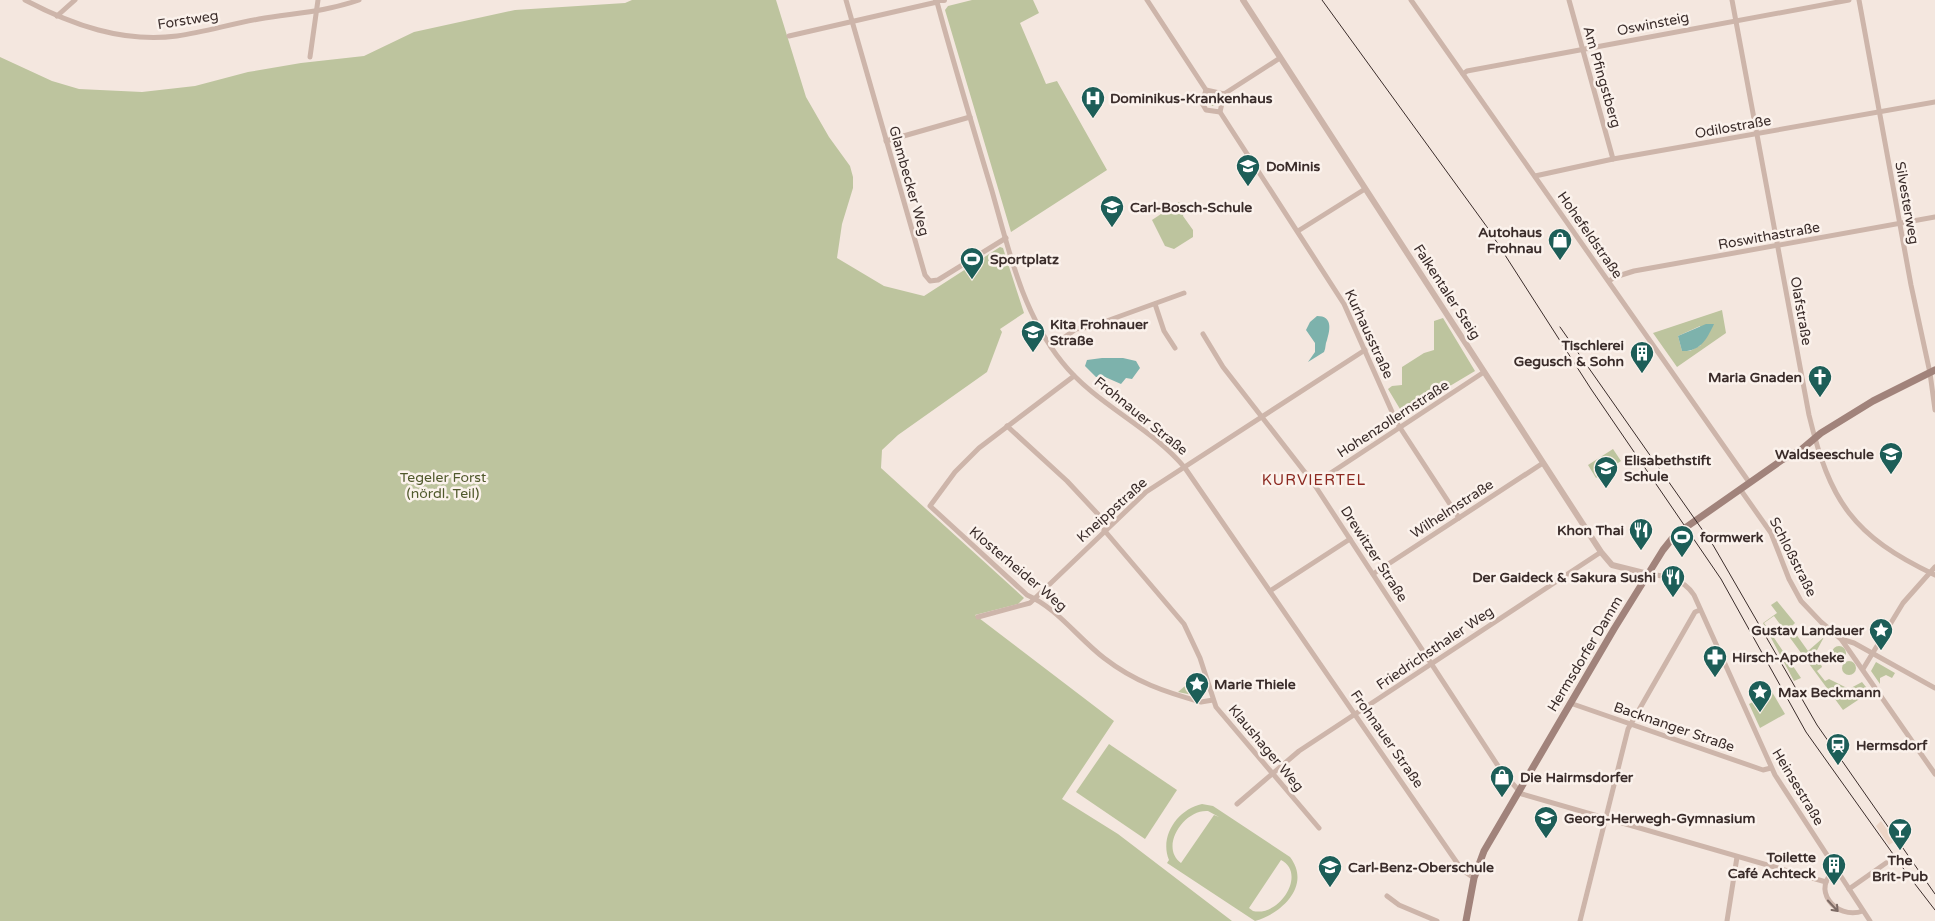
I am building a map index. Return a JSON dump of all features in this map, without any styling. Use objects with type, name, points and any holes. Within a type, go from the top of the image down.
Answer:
[{"type":"main road","name":"Hermsdorfer Damm","points":[[1466,921],[1474,878],[1484,851],[1570,703],[1648,574],[1675,535],[1793,452],[1802,449],[1811,440],[1873,401],[1932,372]]},
{"type":"street","name":"Forstweg","points":[[25,0],[57,16],[110,33],[145,38],[178,36],[272,17],[316,12],[359,0]]},
{"type":"street","points":[[57,16],[75,0]]},
{"type":"street","points":[[310,57],[318,0]]},
{"type":"street","name":"Glambecker Weg","points":[[846,0],[927,279],[938,280],[1006,238]]},
{"type":"street","name":"Kurhausstraße","points":[[1147,0],[1206,90],[1202,103],[1206,110],[1220,112],[1344,304],[1400,428],[1458,518]]},
{"type":"street","name":"Falkentaler Steig","points":[[1243,0],[1601,552],[1612,565],[1648,574]]},
{"type":"street","name":"Hohefeldstraße","points":[[1411,0],[1749,482]]},
{"type":"street","name":"Am Pfingstberg","points":[[1569,0],[1613,159]]},
{"type":"street","name":"Olafstraße","points":[[1732,0],[1778,247],[1811,440],[1833,489],[1853,518],[1882,545],[1932,574]]},
{"type":"street","name":"Oswinsteig","points":[[1462,74],[1582,49],[1849,0]]},
{"type":"street","name":"Silvesterweg","points":[[1859,0],[1899,224],[1932,372],[1935,410]]},
{"type":"street","points":[[789,36],[939,1]]},
{"type":"street","name":"Frohnauer Straße","points":[[939,1],[970,117],[1025,300],[1051,347],[1074,376],[1165,448],[1185,468],[1465,874],[1474,878]]},
{"type":"street","points":[[1220,112],[1224,94],[1280,58]]},
{"type":"street","points":[[1206,90],[1224,94]]},
{"type":"street","name":"Odilostraße","points":[[1535,176],[1613,159],[1935,102]]},
{"type":"street","points":[[886,141],[970,117]]},
{"type":"street","points":[[1298,232],[1365,189]]},
{"type":"street","name":"Roswithastraße","points":[[1608,281],[1615,276],[1634,271],[1778,247],[1935,217]]},
{"type":"street","points":[[1051,347],[1076,329],[1090,327],[1184,293]]},
{"type":"street","points":[[1155,304],[1164,331],[1176,348]]},
{"type":"street","name":"Drewitzer Straße","points":[[1203,334],[1223,367],[1314,484],[1505,776],[1518,791]]},
{"type":"street","name":"Kneippstraße","points":[[978,618],[1026,605],[1146,492],[1263,418],[1365,350]]},
{"type":"street","name":"Hohenzollernstraße","points":[[1314,484],[1484,372]]},
{"type":"street","name":"Klosterheider Weg","points":[[1074,376],[1007,426],[962,465],[930,506],[1028,595],[1042,601],[1104,658],[1133,678],[1201,702],[1213,700]]},
{"type":"street","points":[[1007,426],[1067,481],[1109,526]]},
{"type":"street","name":"Wilhelmstraße","points":[[1373,574],[1543,463]]},
{"type":"street","name":"Schloßstraße","points":[[1740,489],[1771,533],[1789,579],[1801,601],[1821,622],[1841,639],[1872,653],[1935,688]]},
{"type":"street","name":"Klaushager Weg","points":[[1104,530],[1184,624],[1200,658],[1216,707],[1319,828]]},
{"type":"street","points":[[1270,591],[1350,539]]},
{"type":"street","name":"Friedrichsthaler Weg","points":[[1237,804],[1299,751],[1601,552]]},
{"type":"street","points":[[1863,669],[1903,603],[1932,574],[1935,567]]},
{"type":"street","name":"Heinsestraße","points":[[1648,574],[1670,577],[1681,582],[1690,590],[1771,768],[1870,921]]},
{"type":"street","points":[[1580,921],[1630,724],[1695,612],[1700,610]]},
{"type":"street","points":[[1841,639],[1935,774]]},
{"type":"street","name":"Backnanger Straße","points":[[1570,703],[1763,770],[1771,768]]},
{"type":"street","points":[[1518,791],[1826,882]]},
{"type":"street","points":[[1727,921],[1737,857]]},
{"type":"street","points":[[1849,890],[1886,863]]},
{"type":"street","points":[[1836,870],[1826,882],[1825,894],[1833,908],[1850,915],[1863,911]]},
{"type":"street","points":[[1387,896],[1399,905],[1437,921]]},
{"type":"green space","name":"Tegeler Forst (nördl. Teil)","points":[[632,0],[776,0],[806,97],[829,137],[850,166],[853,177],[853,188],[842,224],[837,258],[884,286],[924,296],[1000,247],[1003,248],[1024,313],[1000,329],[1002,332],[987,372],[898,435],[882,450],[881,468],[1024,598],[1018,604],[975,615],[1114,721],[1062,799],[1118,834],[1232,921],[0,921],[0,57],[52,81],[79,89],[142,92],[195,86],[248,72],[301,63],[364,56],[414,32],[515,10],[625,3]]},
{"type":"green space","points":[[972,0],[1033,0],[1039,13],[1020,23],[1046,84],[1057,81],[1107,170],[1011,232],[945,10],[948,6]]},
{"type":"green space","points":[[1211,94],[1215,94],[1219,100],[1215,106],[1211,106],[1207,102],[1207,98]]},
{"type":"green space","points":[[1179,202],[1184,212],[1183,216],[1193,230],[1193,237],[1174,249],[1165,246],[1152,220]]},
{"type":"green space","points":[[1722,310],[1726,333],[1677,367],[1653,333]],"holes":[[[1700,326],[1701,345],[1690,351],[1682,351],[1678,336]]]},
{"type":"green space","points":[[1443,318],[1475,371],[1403,414],[1388,389],[1392,386],[1402,385],[1402,367],[1424,353],[1434,350],[1434,321]]},
{"type":"green space","points":[[1613,449],[1621,461],[1596,478],[1588,465]]},
{"type":"green space","points":[[1777,601],[1795,623],[1791,627],[1808,651],[1824,637],[1816,652],[1822,667],[1817,671],[1825,681],[1829,679],[1849,689],[1862,682],[1870,692],[1843,710],[1774,616],[1764,623],[1801,678],[1794,681],[1763,623],[1777,613],[1771,605]]},
{"type":"green space","points":[[1839,646],[1844,648],[1846,653],[1844,658],[1839,660],[1834,658],[1832,653],[1834,648]]},
{"type":"green space","points":[[1849,661],[1854,663],[1856,668],[1854,673],[1849,675],[1844,673],[1842,668],[1844,663]]},
{"type":"green space","points":[[1876,662],[1895,673],[1892,678],[1886,675],[1880,678],[1880,684],[1871,671]]},
{"type":"green space","points":[[1199,674],[1205,693],[1202,697],[1178,692]]},
{"type":"green space","points":[[1772,692],[1785,714],[1760,728],[1749,704]]},
{"type":"green space","points":[[1109,744],[1177,790],[1145,839],[1076,792]]},
{"type":"green space","points":[[1202,804],[1213,806],[1290,857],[1296,868],[1295,888],[1290,897],[1275,912],[1255,921],[1167,863],[1169,860],[1167,842],[1169,833],[1178,818],[1185,811]],"holes":[[[1208,811],[1219,817],[1214,815],[1181,863],[1175,856],[1173,848],[1177,830],[1191,816],[1199,812]],[[1281,860],[1288,866],[1291,874],[1291,883],[1287,893],[1281,901],[1272,907],[1263,911],[1253,911],[1249,908]]]},
{"type":"shaded area","points":[[1881,821],[1895,841],[1889,845],[1876,826]]},
{"type":"water","points":[[1317,316],[1326,318],[1329,324],[1329,332],[1324,352],[1308,362],[1315,352],[1315,343],[1306,330],[1310,322]]},
{"type":"water","points":[[1706,324],[1714,324],[1702,344],[1694,349],[1682,351],[1678,336]]},
{"type":"water","points":[[1123,358],[1136,361],[1140,368],[1132,379],[1126,378],[1121,384],[1105,377],[1096,377],[1085,366],[1087,360]]},
{"type":"tram line","points":[[1322,0],[1487,227],[1591,389],[1721,579],[1806,732],[1935,910]]},
{"type":"tram line","points":[[1560,327],[1713,545],[1817,725],[1935,894]]},
{"type":"place","name":"Dominikus-Krankenhaus","points":[[1093,119]]},
{"type":"place","name":"DoMinis","points":[[1248,187]]},
{"type":"place","name":"Carl-Bosch-Schule","points":[[1112,228]]},
{"type":"place","name":"Autohaus Frohnau","points":[[1560,261]]},
{"type":"place","name":"Sportplatz","points":[[972,280]]},
{"type":"place","name":"Kita Frohnauer Straße","points":[[1033,353]]},
{"type":"place","name":"Tischlerei Gegusch & Sohn","points":[[1642,374]]},
{"type":"place","name":"Maria Gnaden","points":[[1820,398]]},
{"type":"place","name":"Waldseeschule","points":[[1891,475]]},
{"type":"place","name":"Elisabethstift Schule","points":[[1606,489]]},
{"type":"place","name":"Khon Thai","points":[[1641,551]]},
{"type":"place","name":"formwerk","points":[[1682,558]]},
{"type":"place","name":"Der Gaideck & Sakura Sushi","points":[[1673,598]]},
{"type":"place","name":"Gustav Landauer","points":[[1881,651]]},
{"type":"place","name":"Hirsch-Apotheke","points":[[1715,678]]},
{"type":"place","name":"Marie Thiele","points":[[1197,705]]},
{"type":"place","name":"Max Beckmann","points":[[1760,713]]},
{"type":"place","name":"Hermsdorf","points":[[1838,766]]},
{"type":"place","name":"Die Hairmsdorfer","points":[[1502,798]]},
{"type":"place","name":"Georg-Herwegh-Gymnasium","points":[[1546,839]]},
{"type":"place","name":"The Brit-Pub","points":[[1900,851]]},
{"type":"place","name":"Toilette Café Achteck","points":[[1834,886]]},
{"type":"place","name":"Carl-Benz-Oberschule","points":[[1330,888]]},
{"type":"district","name":"KURVIERTEL","points":[[1314,480]]}]
